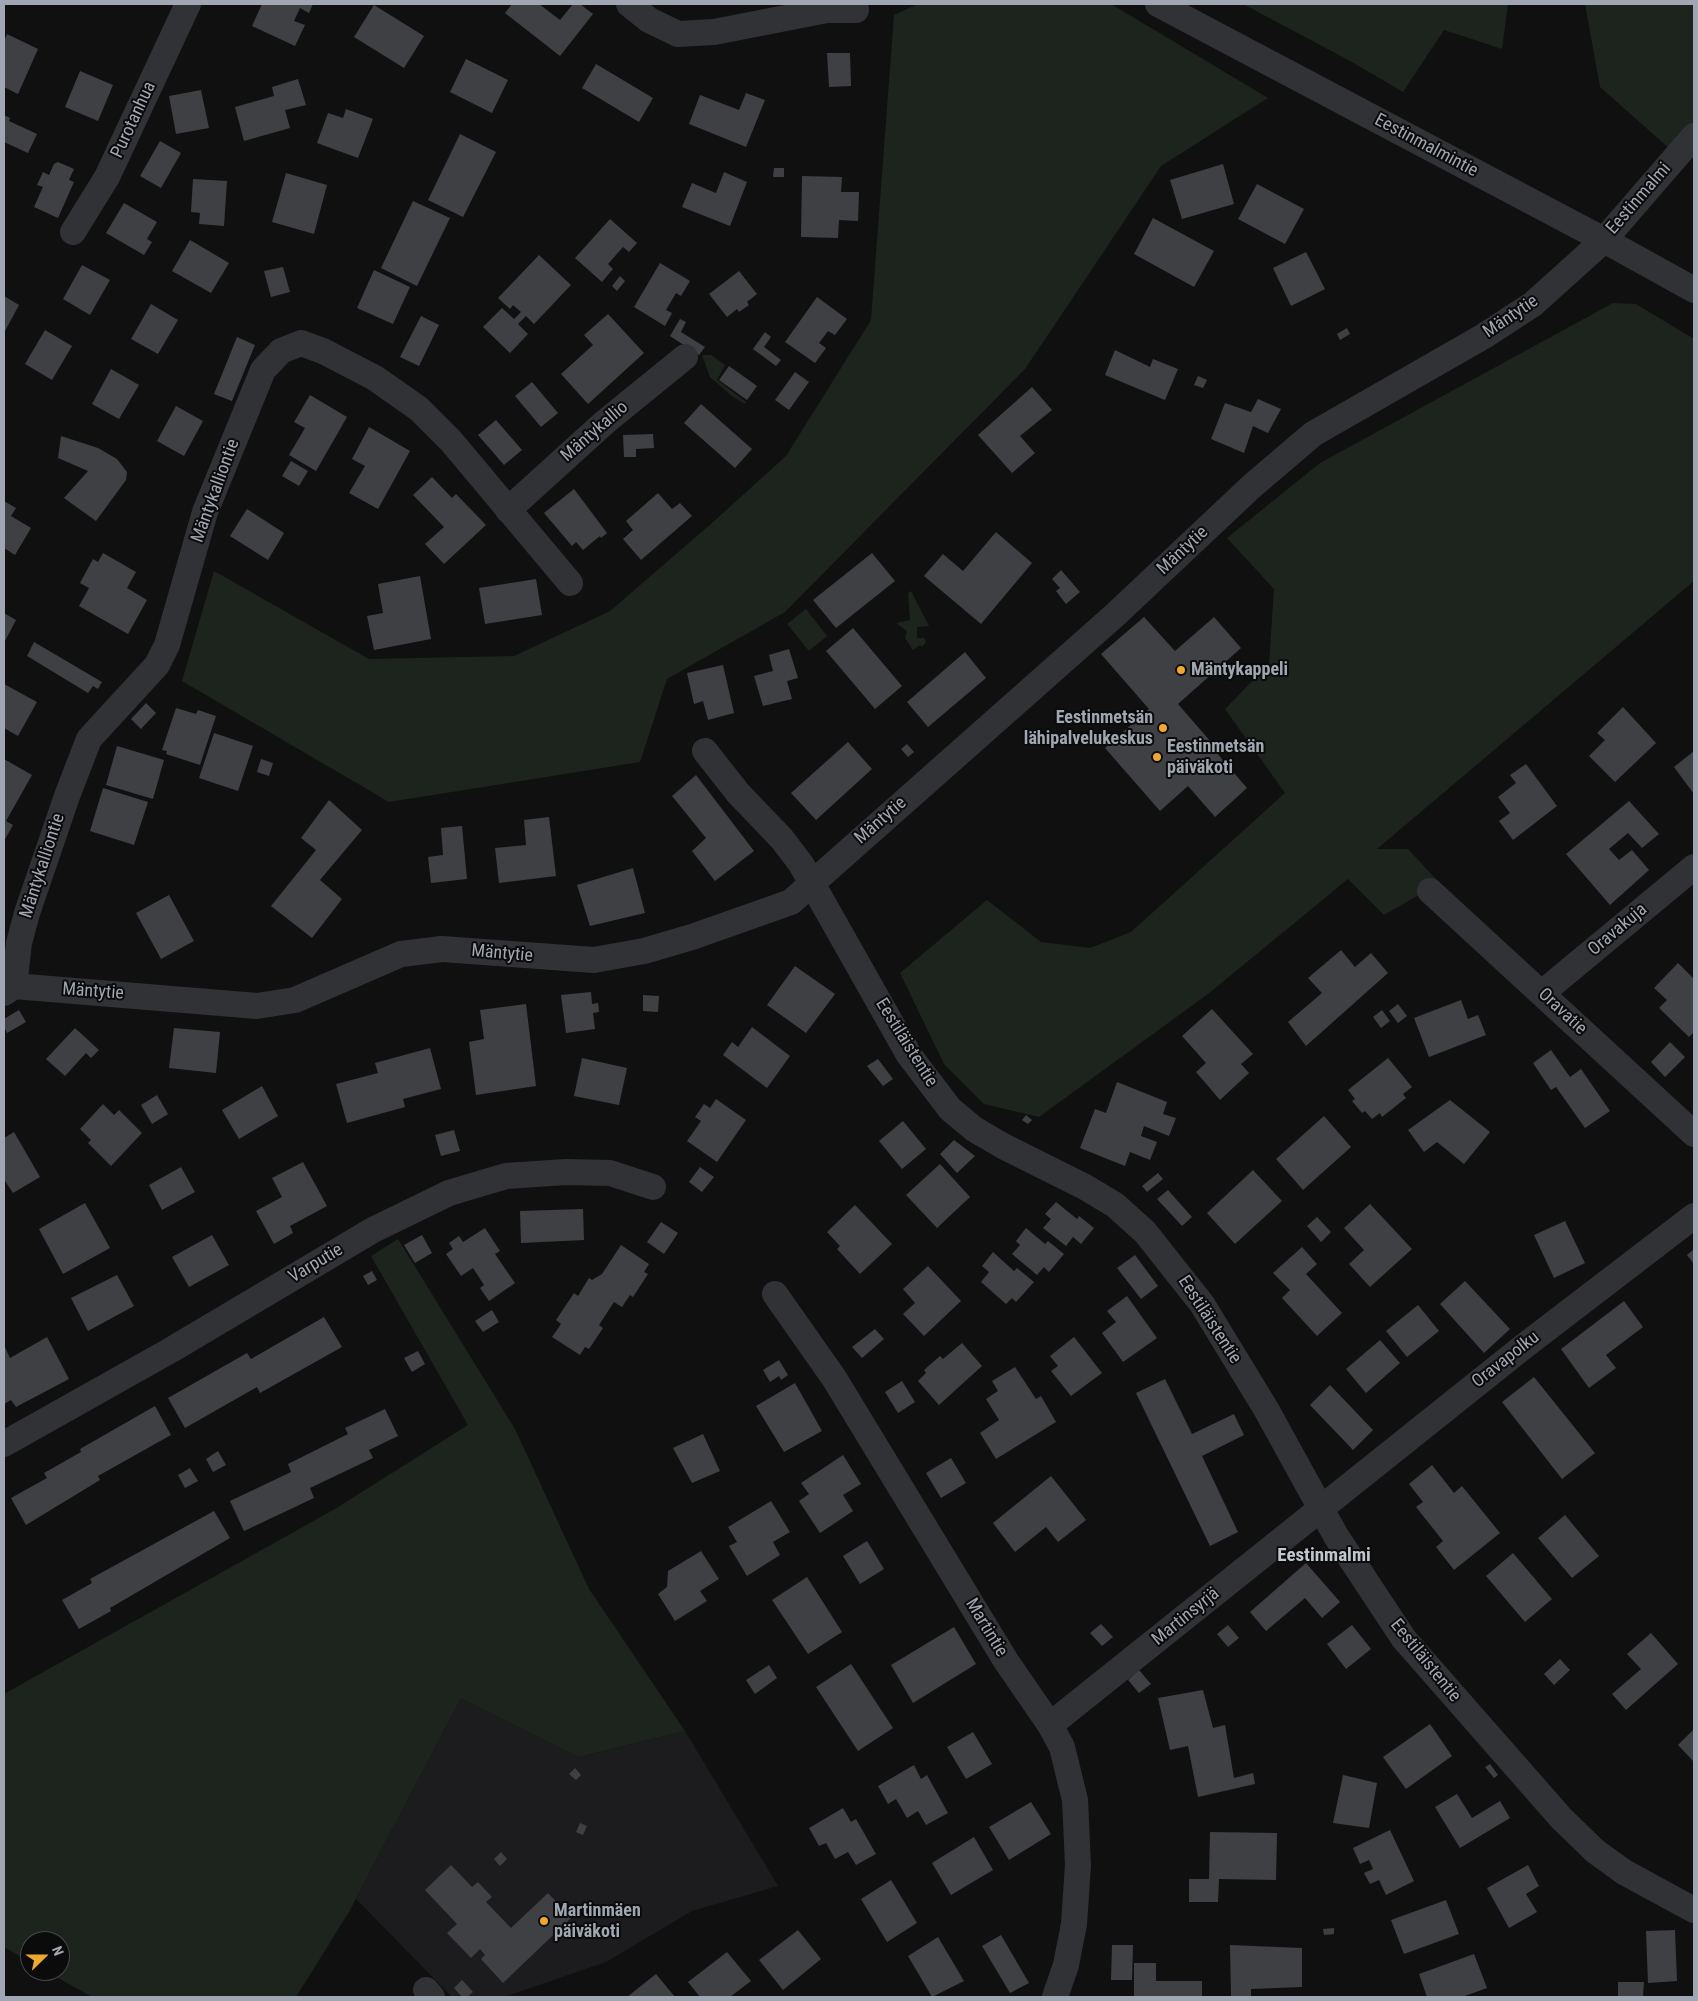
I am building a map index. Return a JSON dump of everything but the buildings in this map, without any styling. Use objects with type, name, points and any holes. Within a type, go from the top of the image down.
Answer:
[{"type":"street","name":"Purotanhua","points":[[73,232],[107,177],[188,4]]},
{"type":"street","points":[[629,4],[649,20],[678,34],[714,32],[827,10],[856,10]]},
{"type":"street","name":"Eestinmalmintie","points":[[1158,4],[1604,240],[1694,290]]},
{"type":"street","name":"Eestinmalmi","points":[[1604,240],[1694,136]]},
{"type":"street","name":"Mäntytie","points":[[9,990],[257,1006],[295,1000],[384,961],[411,953],[450,950],[594,960],[644,951],[692,937],[791,902],[814,884],[831,865],[1115,615],[1252,486],[1313,434],[1510,320],[1554,286],[1604,240]]},
{"type":"street","name":"Mäntykalliontie","points":[[9,990],[27,913],[66,796],[89,739],[110,713],[157,665],[167,645],[208,506],[263,370],[281,351],[293,345],[307,345],[375,378],[419,409],[451,441],[570,583]]},
{"type":"street","name":"Mäntykallio","points":[[508,510],[606,422],[685,357]]},
{"type":"street","name":"Eestiläistentie","points":[[705,751],[738,793],[782,839],[814,884],[909,1056],[950,1109],[974,1129],[1003,1146],[1085,1187],[1115,1205],[1145,1232],[1172,1264],[1207,1312],[1266,1409],[1336,1536],[1404,1639],[1562,1818],[1595,1851],[1624,1872],[1694,1910]]},
{"type":"street","name":"Oravakuja","points":[[1542,993],[1694,867]]},
{"type":"street","name":"Oravatie","points":[[1430,891],[1694,1134]]},
{"type":"street","name":"Varputie","points":[[4,1444],[179,1346],[373,1230],[449,1193],[506,1176],[566,1172],[610,1172],[653,1187]]},
{"type":"street","name":"Oravapolku","points":[[1320,1507],[1523,1347],[1694,1216]]},
{"type":"street","name":"Martintie","points":[[775,1294],[834,1378],[1006,1661],[1050,1725],[1062,1747],[1075,1800],[1078,1865],[1074,1924],[1066,1965],[1055,1997]]},
{"type":"street","name":"Martinsyrjä","points":[[1050,1725],[1320,1507]]},
{"type":"shaded area","points":[[918,4],[1111,4],[1268,98],[1161,166],[1025,369],[785,612],[667,679],[640,762],[389,802],[182,681],[214,571],[369,659],[514,656],[610,611],[786,456],[871,320],[894,15]]},
{"type":"shaded area","points":[[1243,4],[1508,4],[1502,49],[1444,30],[1403,92],[1352,62]]},
{"type":"shaded area","points":[[1585,4],[1694,4],[1694,122],[1670,149],[1600,87]]},
{"type":"shaded area","points":[[1613,303],[1636,304],[1694,339],[1694,581],[1377,849],[1408,849],[1436,879],[1419,895],[1384,915],[1348,879],[1208,994],[1039,1117],[984,1104],[944,1064],[900,973],[987,900],[1041,942],[1090,948],[1131,932],[1285,793],[1225,709],[1269,664],[1274,589],[1227,538],[1320,463]]},
{"type":"shaded area","points":[[702,355],[711,355],[725,365],[717,380],[746,402],[745,404],[732,396],[710,377]]},
{"type":"shaded area","points":[[911,591],[929,626],[917,627],[917,638],[924,638],[926,642],[922,647],[920,645],[913,650],[905,638],[907,631],[896,623],[910,620],[908,593]]},
{"type":"shaded area","points":[[806,609],[827,636],[809,651],[787,624]]},
{"type":"shaded area","points":[[398,1239],[515,1429],[589,1589],[685,1731],[579,1757],[461,1698],[349,1912],[296,1997],[92,1997],[64,1981],[70,1981],[70,1931],[20,1931],[20,1956],[4,1947],[4,1694],[335,1509],[468,1425],[371,1256]]},
{"type":"shaded area","points":[[461,1698],[579,1757],[685,1731],[778,1886],[692,1911],[606,1962],[504,1997],[452,1997],[356,1899]]},
{"type":"place","name":"Mäntykappeli","points":[[1181,670]]},
{"type":"place","name":"Eestinmetsän lähipalvelukeskus","points":[[1163,728]]},
{"type":"place","name":"Eestinmetsän päiväkoti","points":[[1157,757]]},
{"type":"place","name":"Martinmäen päiväkoti","points":[[544,1921]]},
{"type":"district","name":"Eestinmalmi","points":[[1324,1556]]}]
